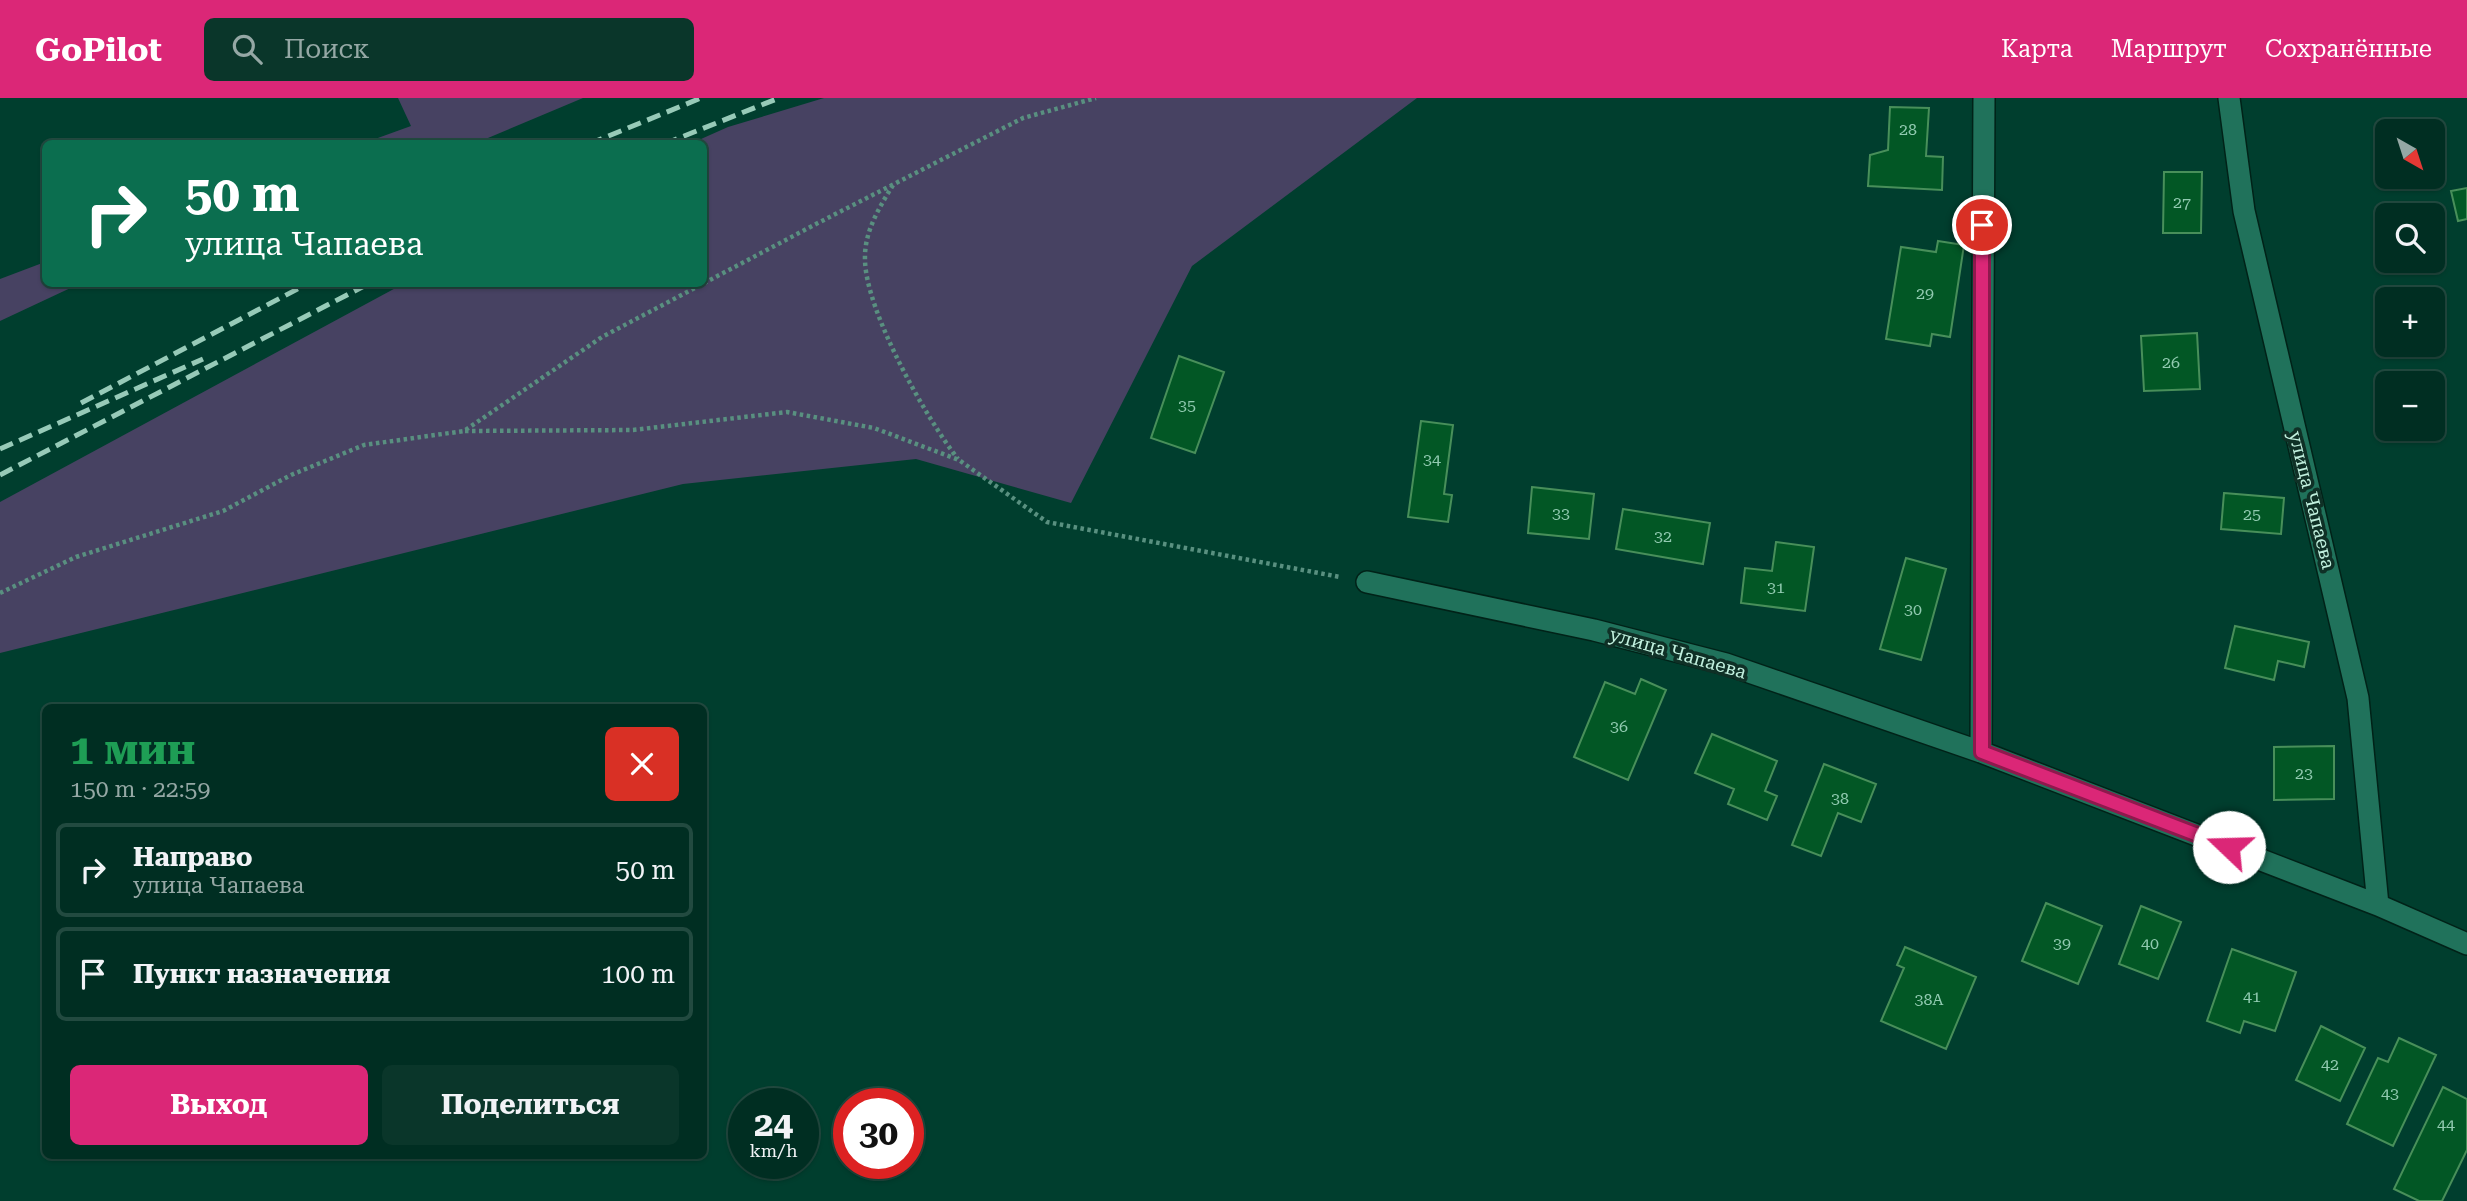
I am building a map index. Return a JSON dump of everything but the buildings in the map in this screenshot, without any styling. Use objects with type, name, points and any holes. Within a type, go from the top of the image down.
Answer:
[{"type":"street","points":[[1982,752],[1984,98]]},
{"type":"street","name":"улица Чапаева","points":[[2229,98],[2244,211],[2358,698],[2378,905]]},
{"type":"street","name":"улица Чапаева","points":[[1367,582],[1660,646],[1726,664],[1982,752],[2378,905],[2467,944]]},
{"type":"path","points":[[707,282],[1023,118],[1097,98]]},
{"type":"path","points":[[894,185],[879,209],[867,239],[865,259],[868,280],[878,314],[929,418],[959,460]]},
{"type":"path","points":[[464,431],[602,337],[698,287]]},
{"type":"path","points":[[0,593],[76,557],[223,511],[291,475],[364,445],[464,431],[632,430],[787,412],[874,428],[959,460],[1047,522],[1367,582]]},
{"type":"shaded area","points":[[398,98],[583,98],[483,140],[372,140],[411,126]]},
{"type":"shaded area","points":[[824,98],[1417,98],[1192,266],[1071,503],[916,459],[683,484],[0,653],[0,502],[397,287],[707,287],[707,140],[699,140],[728,127]]},
{"type":"shaded area","points":[[42,263],[42,287],[73,287],[0,321],[0,279]]},
{"type":"railway","points":[[599,140],[701,98]]},
{"type":"railway","points":[[674,140],[779,98]]},
{"type":"railway","points":[[81,403],[301,287]]},
{"type":"railway","points":[[0,475],[362,287]]},
{"type":"railway","points":[[0,449],[203,359]]},
{"type":"route","points":[[1982,225],[1982,752],[2229,847]]}]
